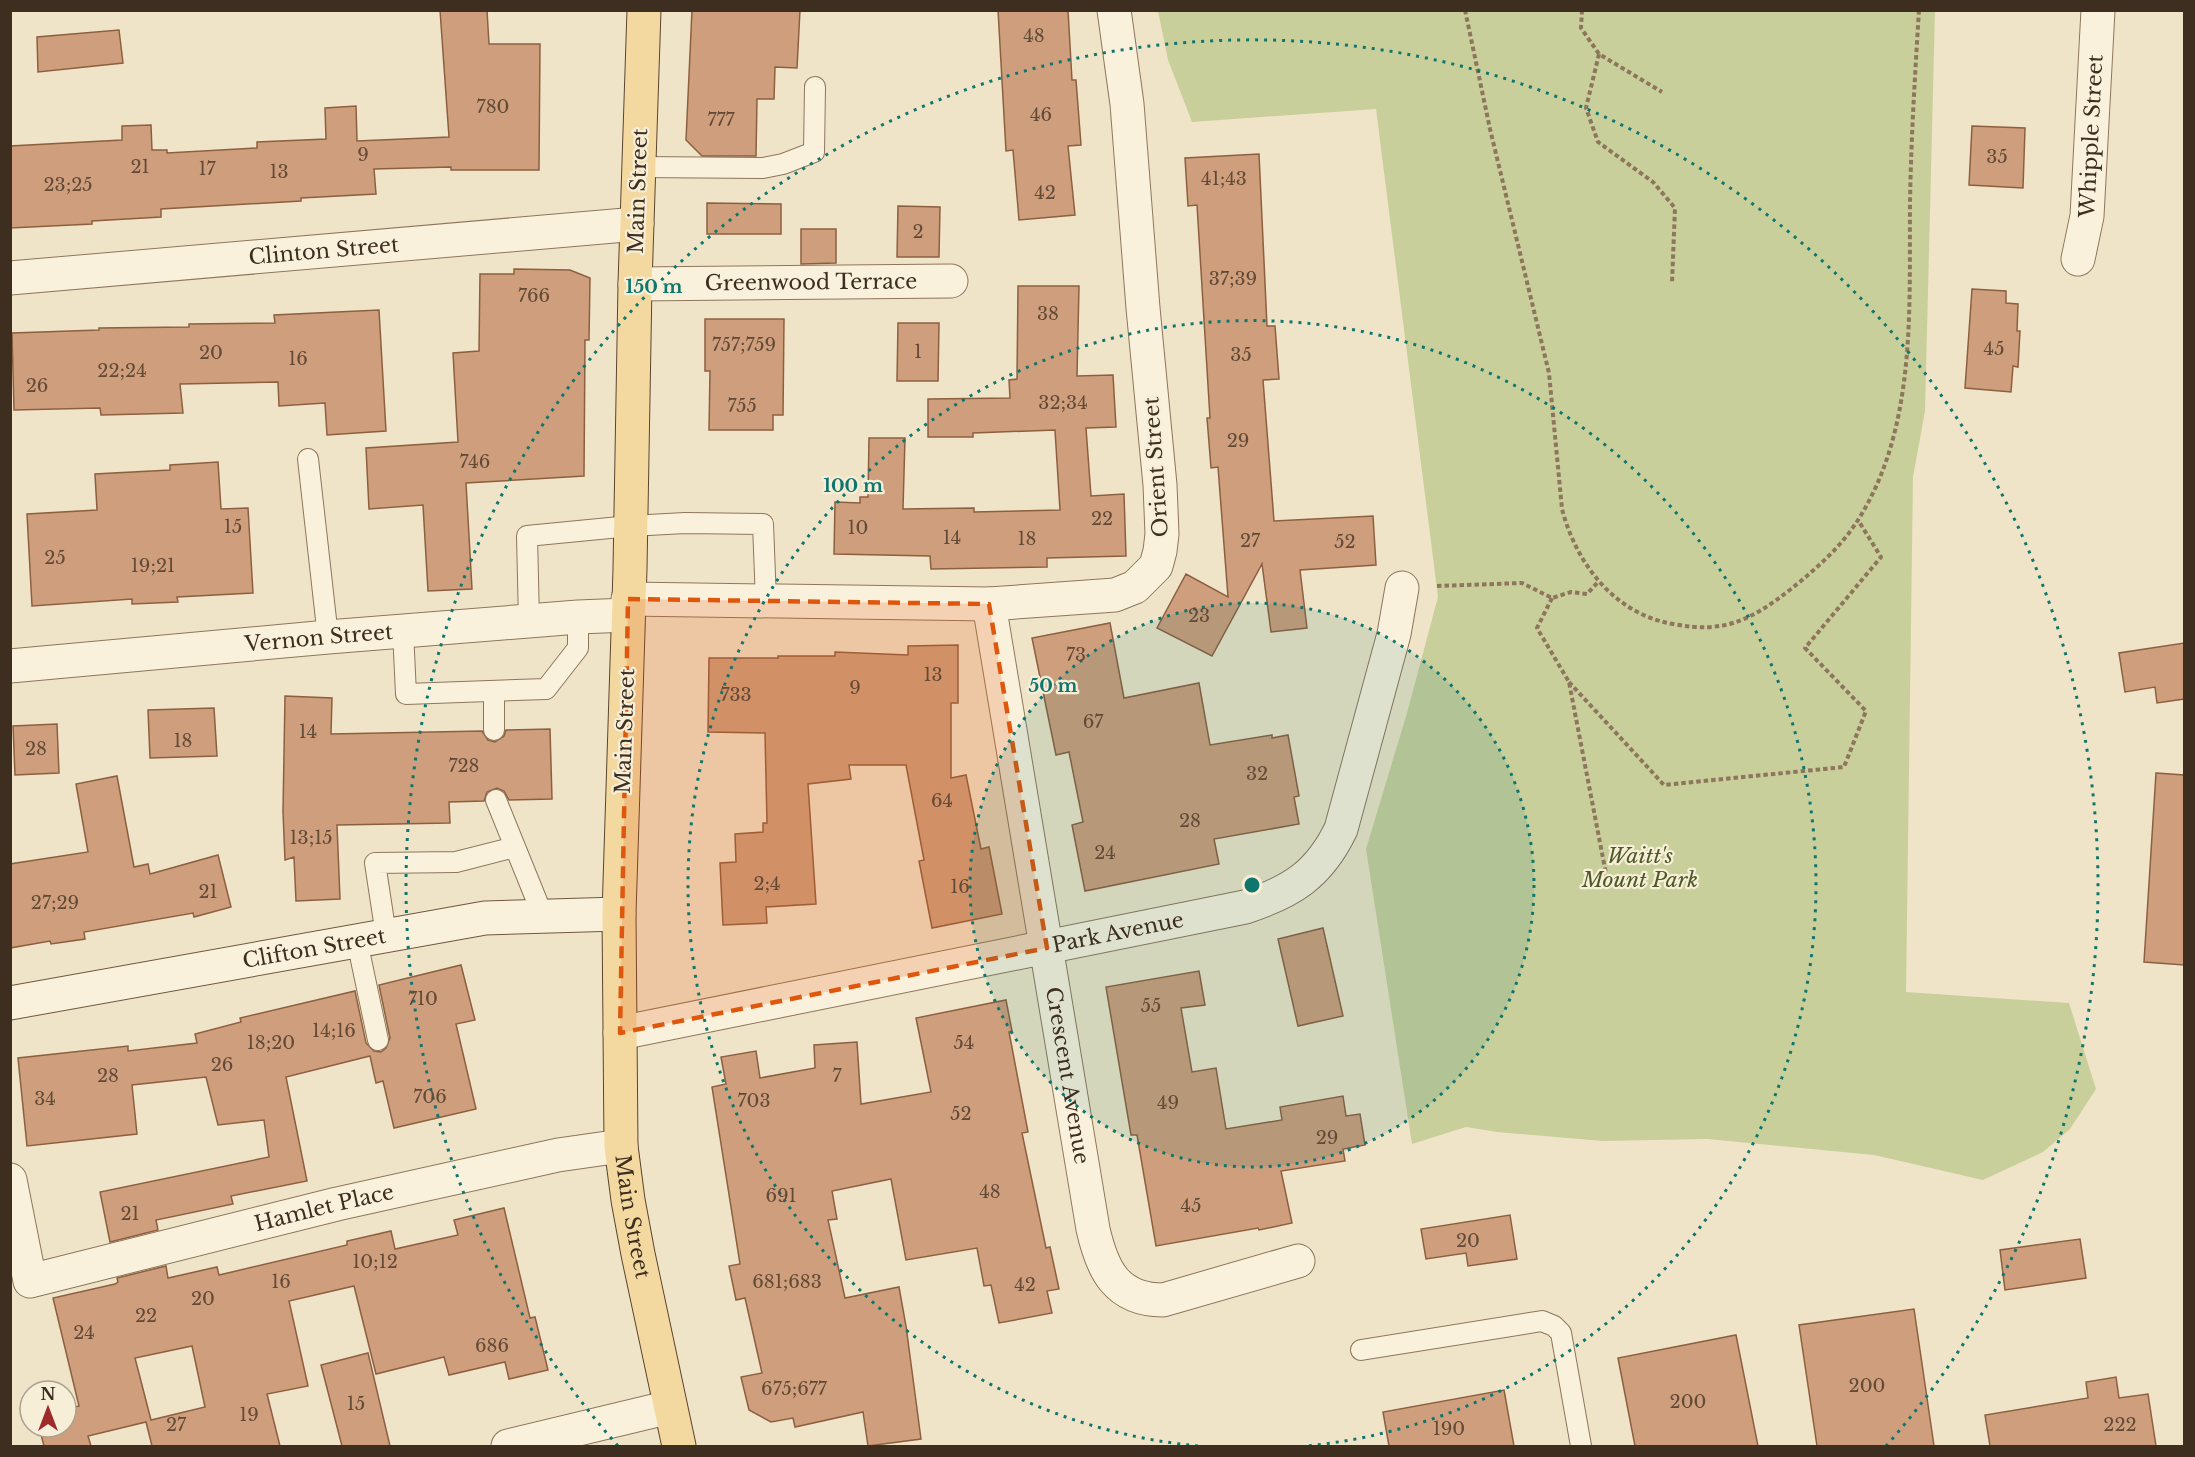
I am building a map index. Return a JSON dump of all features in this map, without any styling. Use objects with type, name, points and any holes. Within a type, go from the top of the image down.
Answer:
[{"type":"main road","name":"Main Street","points":[[644,10],[619,914],[621,1146],[628,1200],[679,1446]]},
{"type":"street","name":"Orient Street","points":[[628,607],[766,601],[989,604],[1122,593],[1135,587],[1149,575],[1156,566],[1160,551],[1162,534],[1160,485],[1127,104],[1114,10]]},
{"type":"street","name":"Whipple Street","points":[[2078,259],[2088,205],[2098,10]]},
{"type":"street","name":"Clinton Street","points":[[10,278],[637,224]]},
{"type":"street","name":"Greenwood Terrace","points":[[635,284],[951,281]]},
{"type":"street","name":"Park Avenue","points":[[620,1033],[1245,907],[1289,889],[1314,871],[1335,842],[1346,815],[1394,634],[1402,588]]},
{"type":"street","name":"Crescent Avenue","points":[[989,604],[1093,1229],[1107,1272],[1118,1285],[1137,1296],[1163,1300],[1298,1261]]},
{"type":"street","name":"Vernon Street","points":[[10,666],[578,617],[628,607]]},
{"type":"street","name":"Clifton Street","points":[[10,1003],[485,918],[619,914]]},
{"type":"street","name":"Hamlet Place","points":[[10,1180],[30,1281],[337,1204],[558,1155],[621,1146]]},
{"type":"street","points":[[508,1446],[670,1407]]},
{"type":"lane","points":[[639,167],[763,168],[783,164],[814,152],[815,87]]},
{"type":"lane","points":[[308,459],[328,637]]},
{"type":"lane","points":[[529,621],[527,536],[630,525],[763,524],[766,601]]},
{"type":"lane","points":[[403,631],[406,694],[546,689],[578,648],[578,617]]},
{"type":"lane","points":[[494,691],[494,730]]},
{"type":"lane","points":[[496,800],[543,916]]},
{"type":"lane","points":[[378,1040],[372,938],[375,863],[456,862],[515,847]]},
{"type":"lane","points":[[1361,1350],[1542,1321],[1548,1323],[1561,1333],[1581,1446]]},
{"type":"path","points":[[1465,10],[1492,140],[1549,373],[1562,509],[1567,529],[1576,550],[1598,582],[1627,605],[1669,624],[1700,628],[1735,623],[1758,613],[1796,584],[1840,544],[1858,520],[1876,485],[1890,449],[1902,400],[1908,316],[1911,143],[1919,10]]},
{"type":"path","points":[[1582,10],[1581,28],[1599,54],[1662,92]]},
{"type":"path","points":[[1599,54],[1586,108],[1598,142],[1653,182],[1675,208],[1672,283]]},
{"type":"path","points":[[1552,598],[1537,628],[1569,682],[1664,785],[1844,767],[1866,711],[1805,648],[1881,557],[1858,520]]},
{"type":"path","points":[[1402,588],[1522,582],[1552,598],[1571,592],[1587,594],[1598,582]]},
{"type":"path","points":[[1569,682],[1607,879]]},
{"type":"highlighted area","points":[[628,599],[989,604],[1047,948],[620,1033]]},
{"type":"green space","name":"Waitt's Mount Park","points":[[1158,11],[1935,11],[1925,411],[1913,477],[1906,992],[2069,1003],[2096,1089],[2070,1129],[2043,1152],[1983,1180],[1874,1155],[1707,1139],[1602,1141],[1466,1127],[1412,1144],[1366,849],[1407,713],[1438,597],[1376,109],[1192,122],[1168,60]]},
{"type":"building","points":[[440,10],[487,10],[489,44],[540,44],[539,170],[451,170],[451,167],[374,169],[376,194],[161,209],[161,217],[92,221],[92,224],[10,228],[10,146],[122,140],[122,126],[151,125],[152,150],[167,150],[167,153],[257,148],[257,142],[326,139],[325,108],[356,106],[357,141],[449,137]]},
{"type":"building","points":[[692,10],[800,10],[797,68],[775,67],[774,99],[757,99],[756,156],[702,156],[686,140]]},
{"type":"building","points":[[998,10],[1068,10],[1072,80],[1076,80],[1081,145],[1068,146],[1075,215],[1019,220],[1013,150],[1006,151]]},
{"type":"building","points":[[119,30],[123,63],[38,72],[37,37]]},
{"type":"building","points":[[1972,126],[2025,128],[2023,188],[1969,185]]},
{"type":"building","points":[[1259,154],[1267,326],[1275,326],[1279,379],[1263,380],[1274,521],[1373,516],[1376,565],[1300,570],[1307,628],[1271,632],[1262,564],[1212,656],[1157,628],[1186,574],[1228,597],[1218,467],[1211,468],[1207,418],[1210,418],[1197,205],[1188,206],[1185,158]]},
{"type":"building","points":[[707,203],[781,204],[781,234],[707,234]]},
{"type":"building","points":[[898,206],[940,207],[939,257],[897,257]]},
{"type":"building","points":[[801,229],[836,229],[836,263],[801,264]]},
{"type":"building","points":[[514,269],[570,270],[590,278],[589,340],[585,340],[584,476],[466,483],[472,589],[428,591],[423,505],[369,509],[366,448],[458,442],[453,353],[479,351],[480,274],[514,274]]},
{"type":"building","points":[[1018,286],[1079,286],[1077,376],[1113,375],[1116,427],[1086,428],[1091,496],[1124,494],[1126,556],[1047,558],[1047,567],[931,569],[930,556],[834,554],[835,502],[860,503],[860,497],[868,497],[869,438],[905,438],[903,509],[974,508],[974,512],[1060,510],[1055,430],[973,433],[973,437],[928,437],[928,399],[1010,398],[1009,380],[1017,379]]},
{"type":"building","points":[[1972,289],[2006,291],[2006,303],[2018,304],[2017,331],[2020,331],[2018,367],[2013,366],[2011,392],[1965,388]]},
{"type":"building","points":[[379,310],[386,431],[327,435],[325,403],[279,406],[278,382],[180,384],[183,413],[101,415],[100,408],[14,410],[12,333],[99,330],[99,328],[189,327],[189,324],[275,323],[274,315]]},
{"type":"building","points":[[705,319],[784,319],[783,415],[773,415],[773,430],[709,430],[710,371],[705,371]]},
{"type":"building","points":[[898,323],[939,323],[938,381],[897,381]]},
{"type":"building","points":[[218,462],[221,509],[248,508],[253,593],[177,597],[178,602],[132,604],[132,599],[32,606],[27,514],[97,510],[95,474],[170,470],[170,465]]},
{"type":"building","points":[[1110,623],[1124,698],[1199,683],[1210,745],[1272,735],[1272,738],[1288,735],[1299,796],[1294,797],[1299,824],[1214,839],[1219,864],[1085,891],[1072,825],[1083,822],[1069,752],[1056,755],[1032,638]]},
{"type":"building","points":[[2184,643],[2184,699],[2157,703],[2155,687],[2125,692],[2119,653]]},
{"type":"building","points":[[958,645],[958,703],[951,703],[951,778],[966,775],[981,849],[989,847],[1002,914],[932,928],[919,861],[924,860],[906,765],[849,765],[851,779],[808,784],[816,904],[766,907],[767,923],[723,925],[720,863],[736,862],[735,834],[763,832],[763,823],[767,823],[765,733],[708,732],[709,658],[835,656],[835,652],[908,655],[908,646]]},
{"type":"building","points":[[285,696],[332,698],[331,734],[482,731],[488,740],[495,742],[504,736],[506,730],[550,729],[552,799],[509,800],[504,791],[497,788],[487,792],[484,801],[449,802],[450,823],[337,825],[340,899],[296,901],[294,857],[285,860],[283,812]]},
{"type":"building","points":[[214,708],[217,756],[150,758],[148,710]]},
{"type":"building","points":[[57,724],[59,773],[15,775],[13,726]]},
{"type":"building","points":[[2156,773],[2184,775],[2184,965],[2144,962]]},
{"type":"building","points":[[117,776],[134,867],[148,864],[150,874],[218,855],[231,907],[194,917],[193,913],[84,932],[85,939],[51,944],[50,941],[10,948],[10,864],[88,852],[76,784]]},
{"type":"building","points":[[1323,928],[1343,1016],[1298,1026],[1278,939]]},
{"type":"building","points":[[461,965],[475,1020],[456,1024],[476,1109],[394,1128],[383,1081],[376,1083],[370,1056],[286,1077],[307,1181],[231,1196],[233,1204],[156,1220],[158,1230],[110,1242],[100,1192],[269,1157],[264,1120],[218,1125],[206,1077],[132,1085],[137,1134],[27,1146],[18,1058],[128,1046],[128,1051],[197,1043],[195,1034],[241,1022],[240,1018],[355,991],[366,1043],[374,1051],[381,1052],[386,1048],[390,1038],[379,985]]},
{"type":"building","points":[[1199,971],[1205,1005],[1181,1008],[1192,1072],[1216,1068],[1226,1129],[1282,1120],[1280,1107],[1343,1096],[1346,1116],[1360,1114],[1365,1145],[1343,1149],[1345,1161],[1281,1171],[1292,1223],[1156,1246],[1137,1135],[1131,1135],[1106,987]]},
{"type":"building","points":[[1006,1000],[1012,1031],[1009,1032],[1028,1132],[1022,1133],[1046,1248],[1050,1247],[1059,1289],[1047,1291],[1052,1313],[999,1323],[991,1285],[984,1286],[977,1248],[906,1260],[891,1179],[832,1191],[837,1219],[828,1220],[845,1298],[899,1287],[921,1439],[868,1446],[863,1412],[795,1427],[793,1418],[771,1422],[749,1410],[741,1377],[762,1373],[745,1298],[736,1300],[729,1266],[740,1264],[712,1087],[726,1084],[721,1057],[756,1051],[760,1078],[815,1068],[814,1045],[857,1042],[861,1104],[931,1092],[916,1018]]},
{"type":"building","points":[[504,1208],[530,1318],[535,1317],[548,1370],[509,1379],[505,1362],[449,1375],[444,1357],[376,1374],[354,1286],[289,1301],[308,1386],[267,1394],[280,1446],[152,1446],[146,1422],[88,1436],[91,1446],[44,1446],[42,1439],[78,1439],[78,1379],[72,1379],[53,1298],[115,1284],[118,1282],[117,1278],[166,1266],[168,1278],[217,1267],[219,1275],[347,1245],[347,1241],[391,1231],[395,1249],[458,1235],[454,1220]],"holes":[[[192,1346],[205,1407],[151,1420],[135,1358]]]},
{"type":"building","points":[[1510,1215],[1517,1259],[1468,1266],[1466,1253],[1426,1259],[1421,1229]]},
{"type":"building","points":[[2080,1239],[2086,1278],[2005,1290],[2000,1250]]},
{"type":"building","points":[[1914,1309],[1934,1446],[1817,1446],[1799,1325]]},
{"type":"building","points":[[1736,1335],[1758,1446],[1635,1446],[1618,1358]]},
{"type":"building","points":[[368,1353],[390,1446],[342,1446],[321,1365]]},
{"type":"building","points":[[2116,1377],[2119,1398],[2148,1394],[2156,1446],[1990,1446],[1985,1415],[2088,1398],[2086,1382]]},
{"type":"building","points":[[1504,1390],[1514,1446],[1389,1446],[1383,1412]]}]
